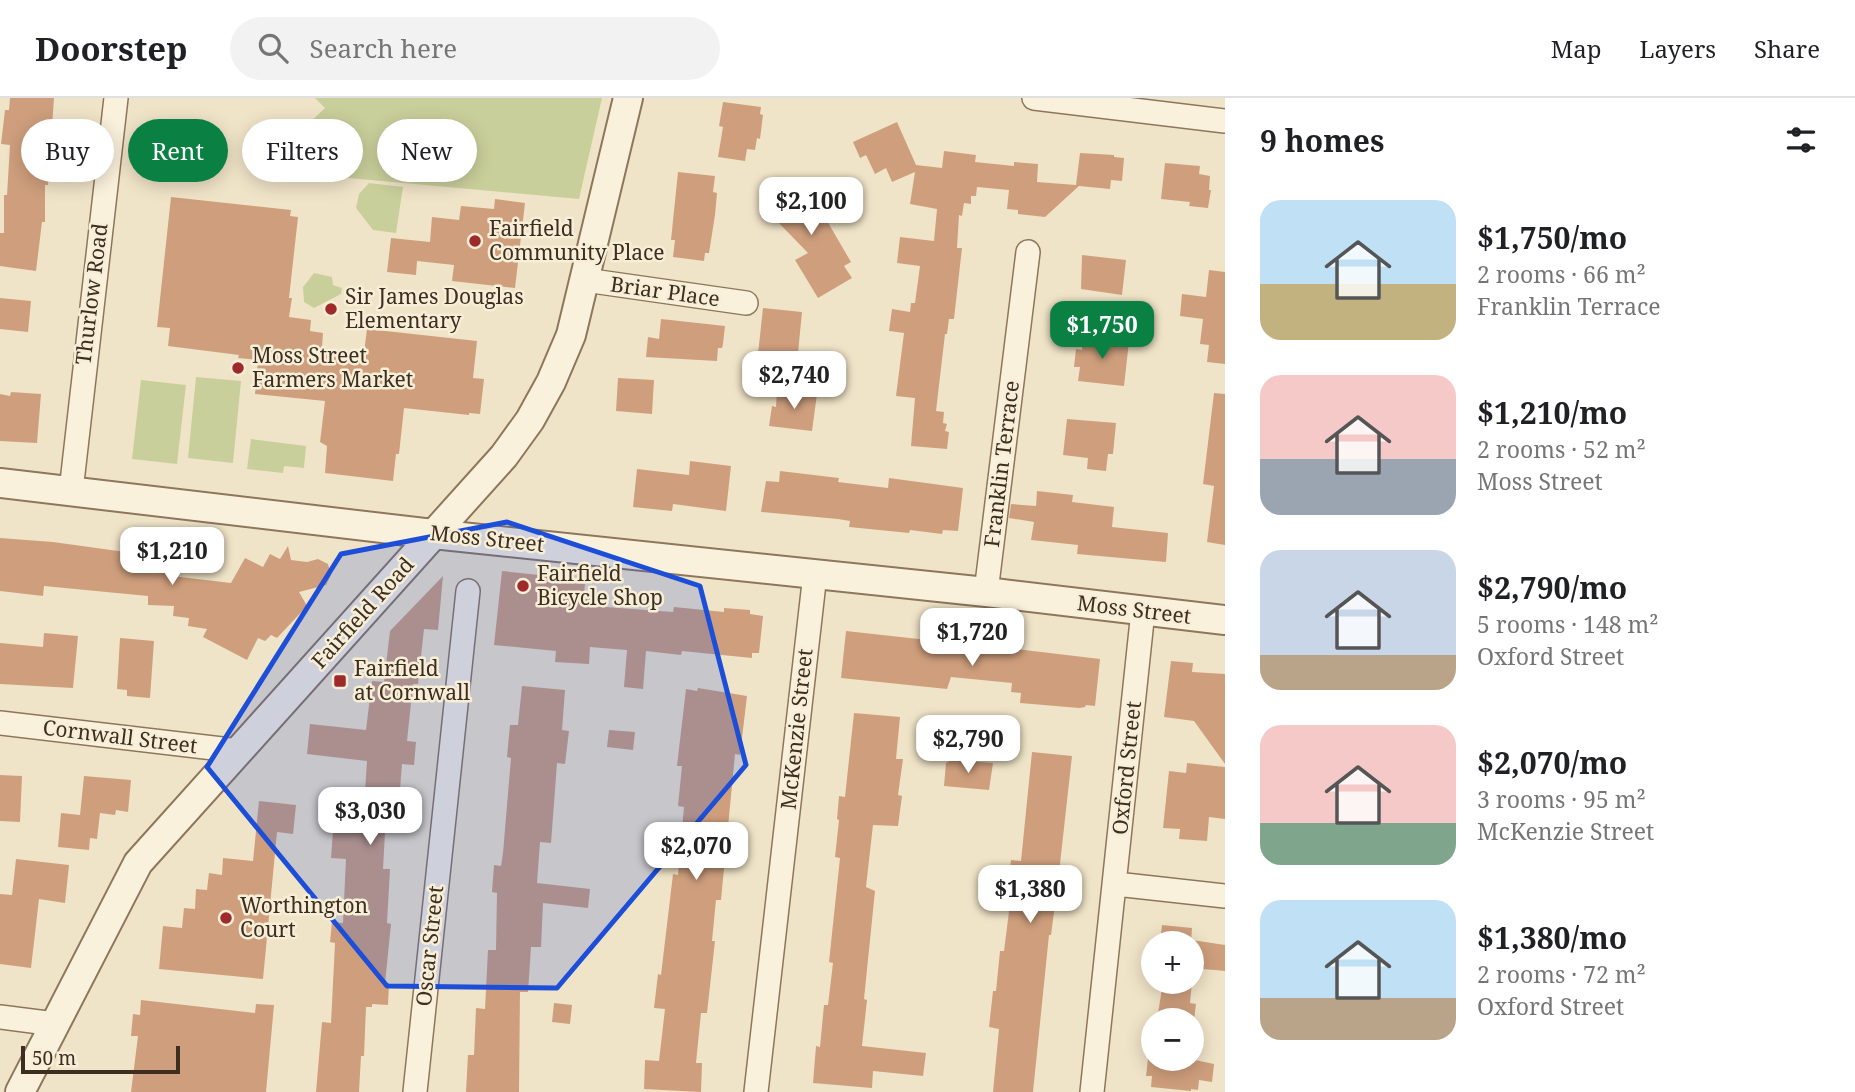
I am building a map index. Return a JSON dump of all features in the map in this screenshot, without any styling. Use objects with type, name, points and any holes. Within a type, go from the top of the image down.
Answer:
[{"type":"street","name":"Thurlow Road","points":[[71,491],[116,98]]},
{"type":"street","name":"Fairfield Road","points":[[20,1092],[138,863],[504,456],[530,420],[551,382],[571,335],[628,98]]},
{"type":"street","points":[[1044,99],[1225,121]]},
{"type":"street","name":"Franklin Terrace","points":[[986,592],[1028,252]]},
{"type":"street","name":"Briar Place","points":[[585,281],[746,303]]},
{"type":"street","name":"Moss Street","points":[[0,483],[433,534],[1225,620]]},
{"type":"street","name":"McKenzie Street","points":[[756,1092],[815,574]]},
{"type":"street","name":"Oscar Street","points":[[415,1092],[468,591]]},
{"type":"street","name":"Oxford Street","points":[[1092,1092],[1143,611]]},
{"type":"street","name":"Cornwall Street","points":[[0,723],[239,751]]},
{"type":"street","points":[[1116,884],[1225,896]]},
{"type":"street","points":[[0,1017],[55,1024]]},
{"type":"highlighted area","points":[[507,522],[700,586],[746,765],[557,988],[387,986],[207,767],[341,554]]},
{"type":"green space","points":[[315,98],[602,98],[579,199],[393,182],[477,182],[477,119],[377,119],[377,181],[363,179],[363,119],[314,119],[325,108]]},
{"type":"green space","points":[[369,183],[403,187],[396,233],[373,230],[356,208],[359,194]]},
{"type":"green space","points":[[314,273],[332,277],[333,285],[342,288],[341,294],[314,308],[304,302],[303,287]]},
{"type":"green space","points":[[196,377],[241,381],[233,463],[188,458]]},
{"type":"green space","points":[[141,380],[186,385],[177,464],[132,459]]},
{"type":"green space","points":[[251,439],[306,446],[304,468],[284,466],[283,473],[247,469]]},
{"type":"building","points":[[10,98],[54,98],[53,119],[21,119],[21,182],[48,182],[45,185],[45,222],[42,222],[36,271],[0,266],[0,233],[4,233],[4,195],[7,195],[10,145],[1,144],[5,110],[9,110]]},
{"type":"building","points":[[723,102],[761,107],[760,114],[763,115],[760,139],[757,138],[755,150],[747,149],[745,161],[718,157],[723,127],[719,126]]},
{"type":"building","points":[[897,122],[916,165],[942,168],[944,151],[976,155],[975,162],[1014,166],[1014,162],[1038,164],[1037,182],[1076,185],[1080,153],[1124,158],[1122,181],[1111,180],[1110,189],[1079,186],[1045,217],[1018,214],[1018,210],[1007,209],[1009,190],[977,187],[976,196],[971,196],[971,204],[964,203],[962,216],[959,215],[957,248],[962,248],[954,319],[949,319],[945,334],[936,411],[944,412],[943,423],[947,424],[945,431],[949,432],[947,449],[911,446],[915,398],[896,396],[904,333],[889,331],[892,309],[910,312],[911,303],[915,303],[920,266],[897,263],[900,237],[934,241],[937,209],[910,204],[915,172],[892,182],[886,168],[875,174],[866,155],[860,158],[853,142]]},
{"type":"building","points":[[1165,163],[1200,166],[1199,174],[1210,176],[1208,208],[1189,206],[1190,202],[1161,199]]},
{"type":"building","points":[[678,172],[715,176],[715,215],[709,253],[705,253],[704,261],[673,257],[675,240],[671,240]]},
{"type":"building","points":[[795,182],[801,188],[806,184],[824,202],[822,205],[828,210],[823,214],[851,262],[844,266],[852,278],[818,298],[795,260],[808,253],[763,203],[780,186],[785,191]]},
{"type":"building","points":[[171,197],[291,210],[290,216],[298,217],[289,317],[311,320],[310,331],[323,333],[322,347],[363,360],[367,329],[477,341],[473,378],[484,379],[480,414],[404,408],[393,481],[325,473],[327,446],[320,442],[325,401],[255,394],[258,360],[168,346],[170,328],[157,327]]},
{"type":"building","name":"Fairfield Community Place","points":[[495,199],[525,203],[515,288],[452,281],[454,265],[417,261],[416,275],[387,272],[391,238],[430,242],[432,217],[459,220],[461,206],[494,209]]},
{"type":"building","points":[[1082,255],[1126,260],[1122,295],[1081,289]]},
{"type":"building","points":[[1209,270],[1225,272],[1225,364],[1207,362],[1209,345],[1200,344],[1203,319],[1180,316],[1182,294],[1206,297]]},
{"type":"building","points":[[0,298],[31,301],[28,332],[0,329]]},
{"type":"building","points":[[763,308],[802,312],[798,353],[785,352],[785,357],[758,354]]},
{"type":"building","points":[[661,319],[725,326],[717,361],[646,357],[648,337],[659,339]]},
{"type":"building","points":[[1083,336],[1129,341],[1124,386],[1078,381],[1080,367],[1074,367],[1076,349],[1082,350]]},
{"type":"building","points":[[618,378],[654,380],[652,414],[616,411]]},
{"type":"building","points":[[777,390],[817,394],[812,431],[769,426],[772,406],[776,407]]},
{"type":"building","points":[[11,392],[41,394],[37,443],[0,441],[0,394],[10,396]]},
{"type":"building","points":[[1214,393],[1225,394],[1225,545],[1207,542],[1214,486],[1203,484]]},
{"type":"building","points":[[1067,419],[1116,423],[1113,454],[1108,454],[1106,471],[1087,469],[1088,458],[1063,455]]},
{"type":"building","points":[[690,461],[731,466],[726,511],[673,504],[672,511],[633,507],[637,469],[689,475]]},
{"type":"building","points":[[780,471],[839,478],[838,482],[888,488],[889,478],[963,488],[958,531],[943,530],[942,534],[910,530],[909,533],[849,527],[850,521],[838,519],[761,512],[766,481],[779,482]]},
{"type":"building","points":[[1037,491],[1073,495],[1072,502],[1114,507],[1112,527],[1168,533],[1166,562],[1077,554],[1078,545],[1031,540],[1034,522],[1009,518],[1011,504],[1036,506]]},
{"type":"building","points":[[0,538],[140,554],[140,558],[144,560],[172,560],[172,576],[231,583],[245,558],[263,567],[270,554],[280,559],[288,546],[291,560],[307,562],[318,559],[328,564],[331,575],[326,585],[299,592],[307,606],[277,638],[271,635],[265,641],[258,638],[247,660],[203,637],[207,629],[188,626],[189,618],[173,616],[174,606],[148,605],[148,596],[44,586],[43,596],[0,591]]},
{"type":"building","points":[[502,571],[548,576],[547,582],[585,584],[584,594],[593,594],[592,606],[673,612],[674,607],[724,612],[724,608],[750,610],[750,614],[763,616],[759,653],[752,653],[752,658],[682,651],[681,655],[646,651],[643,689],[624,687],[627,650],[590,647],[589,664],[555,662],[556,651],[494,645]]},
{"type":"building","points":[[443,576],[438,630],[424,629],[418,684],[413,684],[407,741],[416,742],[414,765],[402,764],[398,815],[386,814],[383,869],[390,869],[387,923],[391,924],[385,983],[389,983],[388,1005],[372,1004],[372,1007],[366,1007],[359,1092],[316,1092],[322,1022],[331,1023],[335,943],[330,942],[332,922],[343,923],[346,859],[331,858],[333,831],[345,832],[346,821],[363,823],[367,761],[307,754],[310,724],[366,730],[372,681],[384,682],[390,631]]},
{"type":"building","points":[[846,631],[1015,652],[1015,649],[1100,659],[1095,706],[1086,705],[1079,708],[1020,703],[1021,693],[1011,692],[1012,683],[951,677],[947,689],[841,678]]},
{"type":"building","points":[[44,633],[78,636],[73,688],[0,684],[0,643],[43,647]]},
{"type":"building","points":[[120,638],[154,641],[150,698],[127,696],[127,690],[117,689]]},
{"type":"building","points":[[1171,661],[1193,663],[1192,672],[1225,674],[1225,764],[1194,721],[1164,717]]},
{"type":"building","points":[[522,686],[565,690],[562,730],[569,731],[565,764],[557,763],[551,843],[540,842],[537,883],[590,889],[588,908],[543,903],[541,947],[531,947],[528,992],[520,992],[519,1092],[466,1092],[468,1055],[474,1055],[476,1008],[485,1009],[488,950],[496,950],[497,893],[492,892],[494,865],[501,866],[511,758],[507,757],[510,725],[518,725]]},
{"type":"building","points":[[698,688],[747,696],[740,755],[735,754],[721,900],[716,900],[712,941],[715,941],[707,1013],[701,1013],[696,1063],[702,1063],[701,1092],[644,1089],[645,1060],[659,1061],[665,1009],[654,1008],[658,974],[661,975],[673,874],[678,875],[684,807],[678,806],[682,766],[677,766],[686,689],[697,691]]},
{"type":"building","points":[[854,713],[900,717],[896,759],[903,759],[898,795],[902,796],[898,826],[873,825],[866,887],[875,891],[862,1046],[926,1053],[923,1076],[873,1071],[872,1088],[813,1083],[816,1046],[820,1047],[824,1005],[828,1005],[833,963],[829,962],[840,858],[835,857],[837,819],[839,796],[845,797]]},
{"type":"building","points":[[609,730],[635,732],[633,750],[607,747]]},
{"type":"building","points":[[1032,752],[1072,756],[1058,882],[1049,935],[1033,1092],[993,1092],[999,1029],[989,1027],[993,991],[996,991],[1000,951],[1004,951],[1011,896],[1007,896],[1011,860],[1021,861]]},
{"type":"building","points":[[951,760],[993,763],[989,790],[944,786],[946,763]]},
{"type":"building","points":[[1187,763],[1225,767],[1225,819],[1209,817],[1207,841],[1179,839],[1180,829],[1163,828],[1169,771],[1186,773]]},
{"type":"building","points":[[0,775],[22,776],[20,822],[0,821]]},
{"type":"building","points":[[84,776],[131,780],[128,812],[116,810],[115,815],[100,813],[97,839],[90,838],[89,850],[58,847],[61,813],[80,815]]},
{"type":"building","name":"Worthington Court","points":[[259,801],[296,805],[293,834],[277,832],[263,979],[159,969],[163,926],[182,928],[184,908],[195,909],[196,889],[207,890],[209,873],[222,875],[223,858],[253,861]]},
{"type":"building","points":[[16,859],[69,865],[65,903],[39,899],[31,968],[0,964],[0,894],[12,895]]},
{"type":"building","points":[[1162,925],[1192,928],[1192,931],[1161,931]]},
{"type":"building","points":[[1204,942],[1225,945],[1225,971],[1204,969]]},
{"type":"building","points":[[1161,994],[1191,994],[1190,1003],[1196,1004],[1196,1008],[1159,1008]]},
{"type":"building","points":[[141,1000],[255,1013],[256,1004],[274,1005],[266,1092],[131,1092],[138,1036],[131,1036],[133,1014],[140,1015]]},
{"type":"building","points":[[554,1003],[572,1005],[570,1024],[552,1022]]},
{"type":"building","points":[[1204,1062],[1214,1064],[1212,1082],[1199,1080],[1198,1090],[1151,1087],[1152,1076],[1146,1076],[1147,1071],[1204,1071]]},
{"type":"place","name":"Fairfield Community Place","points":[[475,241]]},
{"type":"place","name":"Sir James Douglas Elementary","points":[[331,309]]},
{"type":"place","name":"Moss Street Farmers Market","points":[[238,368]]},
{"type":"place","name":"Fairfield Bicycle Shop","points":[[523,586]]},
{"type":"place","name":"Fairfield at Cornwall","points":[[340,681]]},
{"type":"place","name":"Worthington Court","points":[[226,918]]}]
